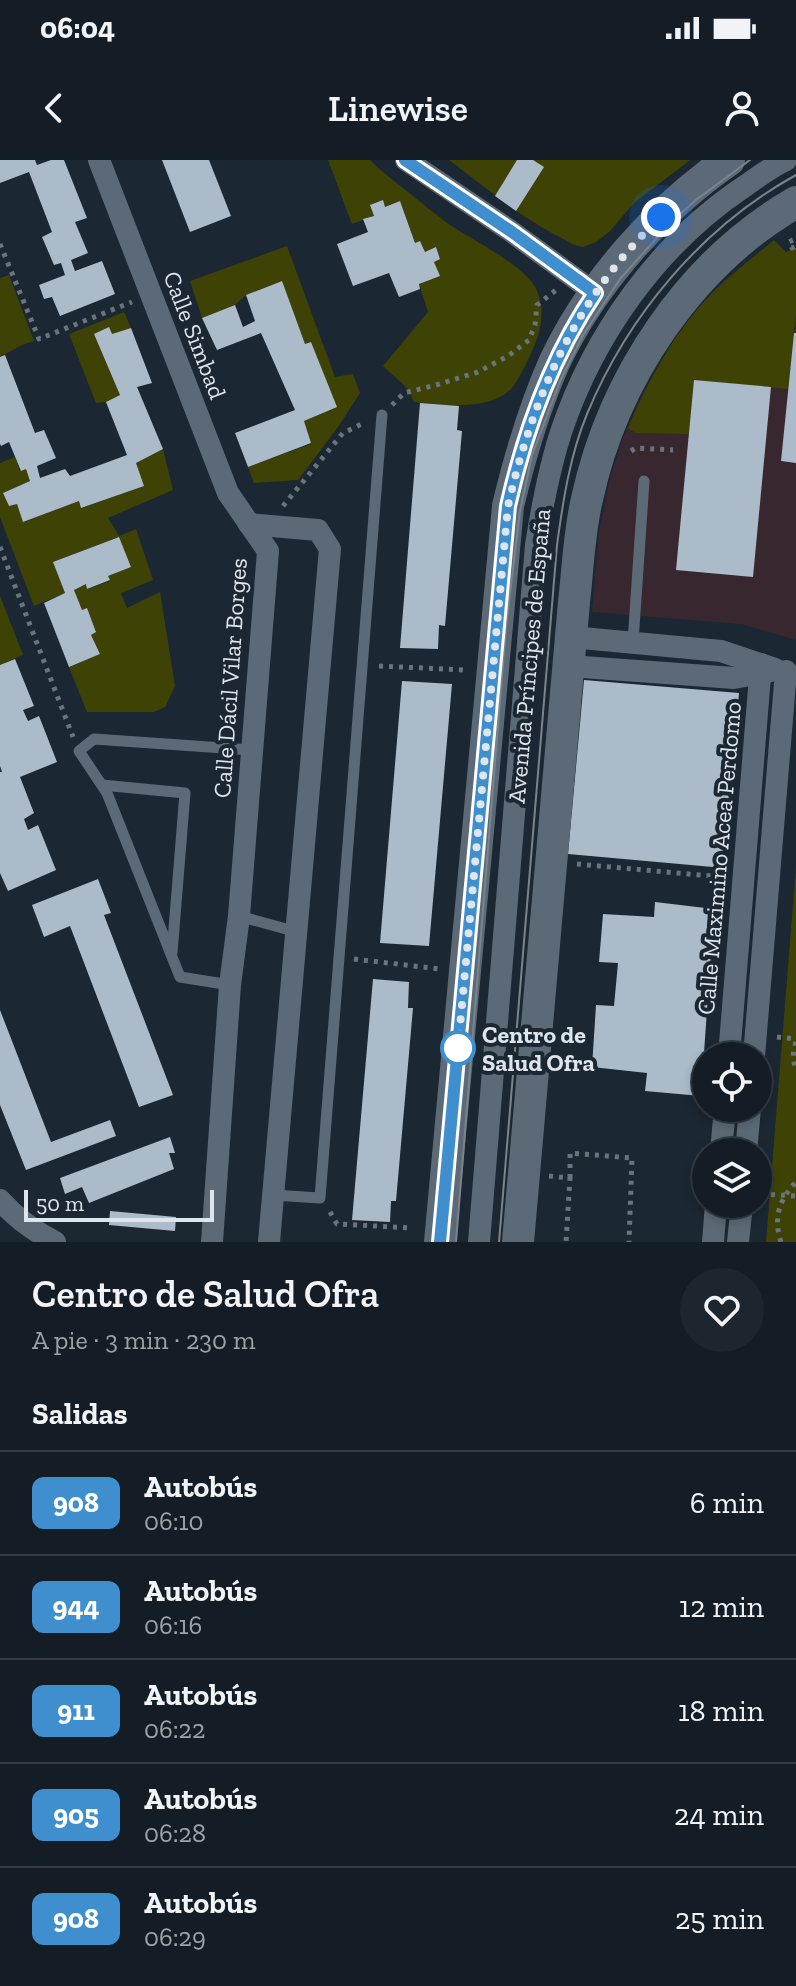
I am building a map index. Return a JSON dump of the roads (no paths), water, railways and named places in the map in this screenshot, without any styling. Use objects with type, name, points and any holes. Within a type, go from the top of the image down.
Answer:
[{"type":"main road","name":"Avenida Príncipes de España","points":[[428,1235],[465,972],[508,506],[517,467],[529,426],[583,285],[710,173],[729,160]]},
{"type":"main road","name":"Avenida Príncipes de España","points":[[518,1242],[570,651],[585,511],[600,452],[638,365],[681,302],[708,271],[742,241],[796,202]]},
{"type":"street","name":"Calle Simbad","points":[[99,160],[228,493],[258,525]]},
{"type":"street","points":[[406,160],[583,285]]},
{"type":"street","name":"Avenida Príncipes de España","points":[[479,1242],[536,545],[544,495],[561,432],[605,333],[644,279],[689,229],[729,197],[786,160]]},
{"type":"street","name":"Calle Dácil Vilar Borges","points":[[212,1242],[230,985],[239,916],[268,551],[258,525],[318,530],[330,549],[269,1242]]},
{"type":"street","points":[[570,651],[633,642],[721,651],[776,670]]},
{"type":"street","points":[[570,651],[734,678],[776,670]]},
{"type":"street","points":[[755,1042],[765,922],[776,670]]},
{"type":"street","name":"Calle Maximino Acea Perdomo","points":[[730,1042],[740,920],[776,670]]},
{"type":"street","points":[[740,920],[765,922]]},
{"type":"street","points":[[738,950],[762,953]]},
{"type":"street","points":[[0,1200],[34,1231],[55,1242]]},
{"type":"street","points":[[713,1242],[715,1218]]},
{"type":"street","points":[[738,1242],[741,1218]]},
{"type":"lane","points":[[273,1195],[320,1198],[382,415]]},
{"type":"lane","points":[[633,642],[644,481]]},
{"type":"lane","points":[[230,985],[180,977],[107,793],[79,751],[94,739],[252,750]]},
{"type":"lane","points":[[102,785],[185,793],[172,958]]},
{"type":"lane","points":[[239,916],[297,932]]},
{"type":"tram line","points":[[456,1242],[506,627],[520,511],[532,455],[561,379],[583,335],[620,279],[672,221],[750,160]]},
{"type":"tram line","points":[[499,1242],[557,545],[576,446],[604,377],[646,309],[699,247],[729,220],[796,175]]},
{"type":"place","name":"Centro de Salud Ofra","points":[[458,1048]]}]
